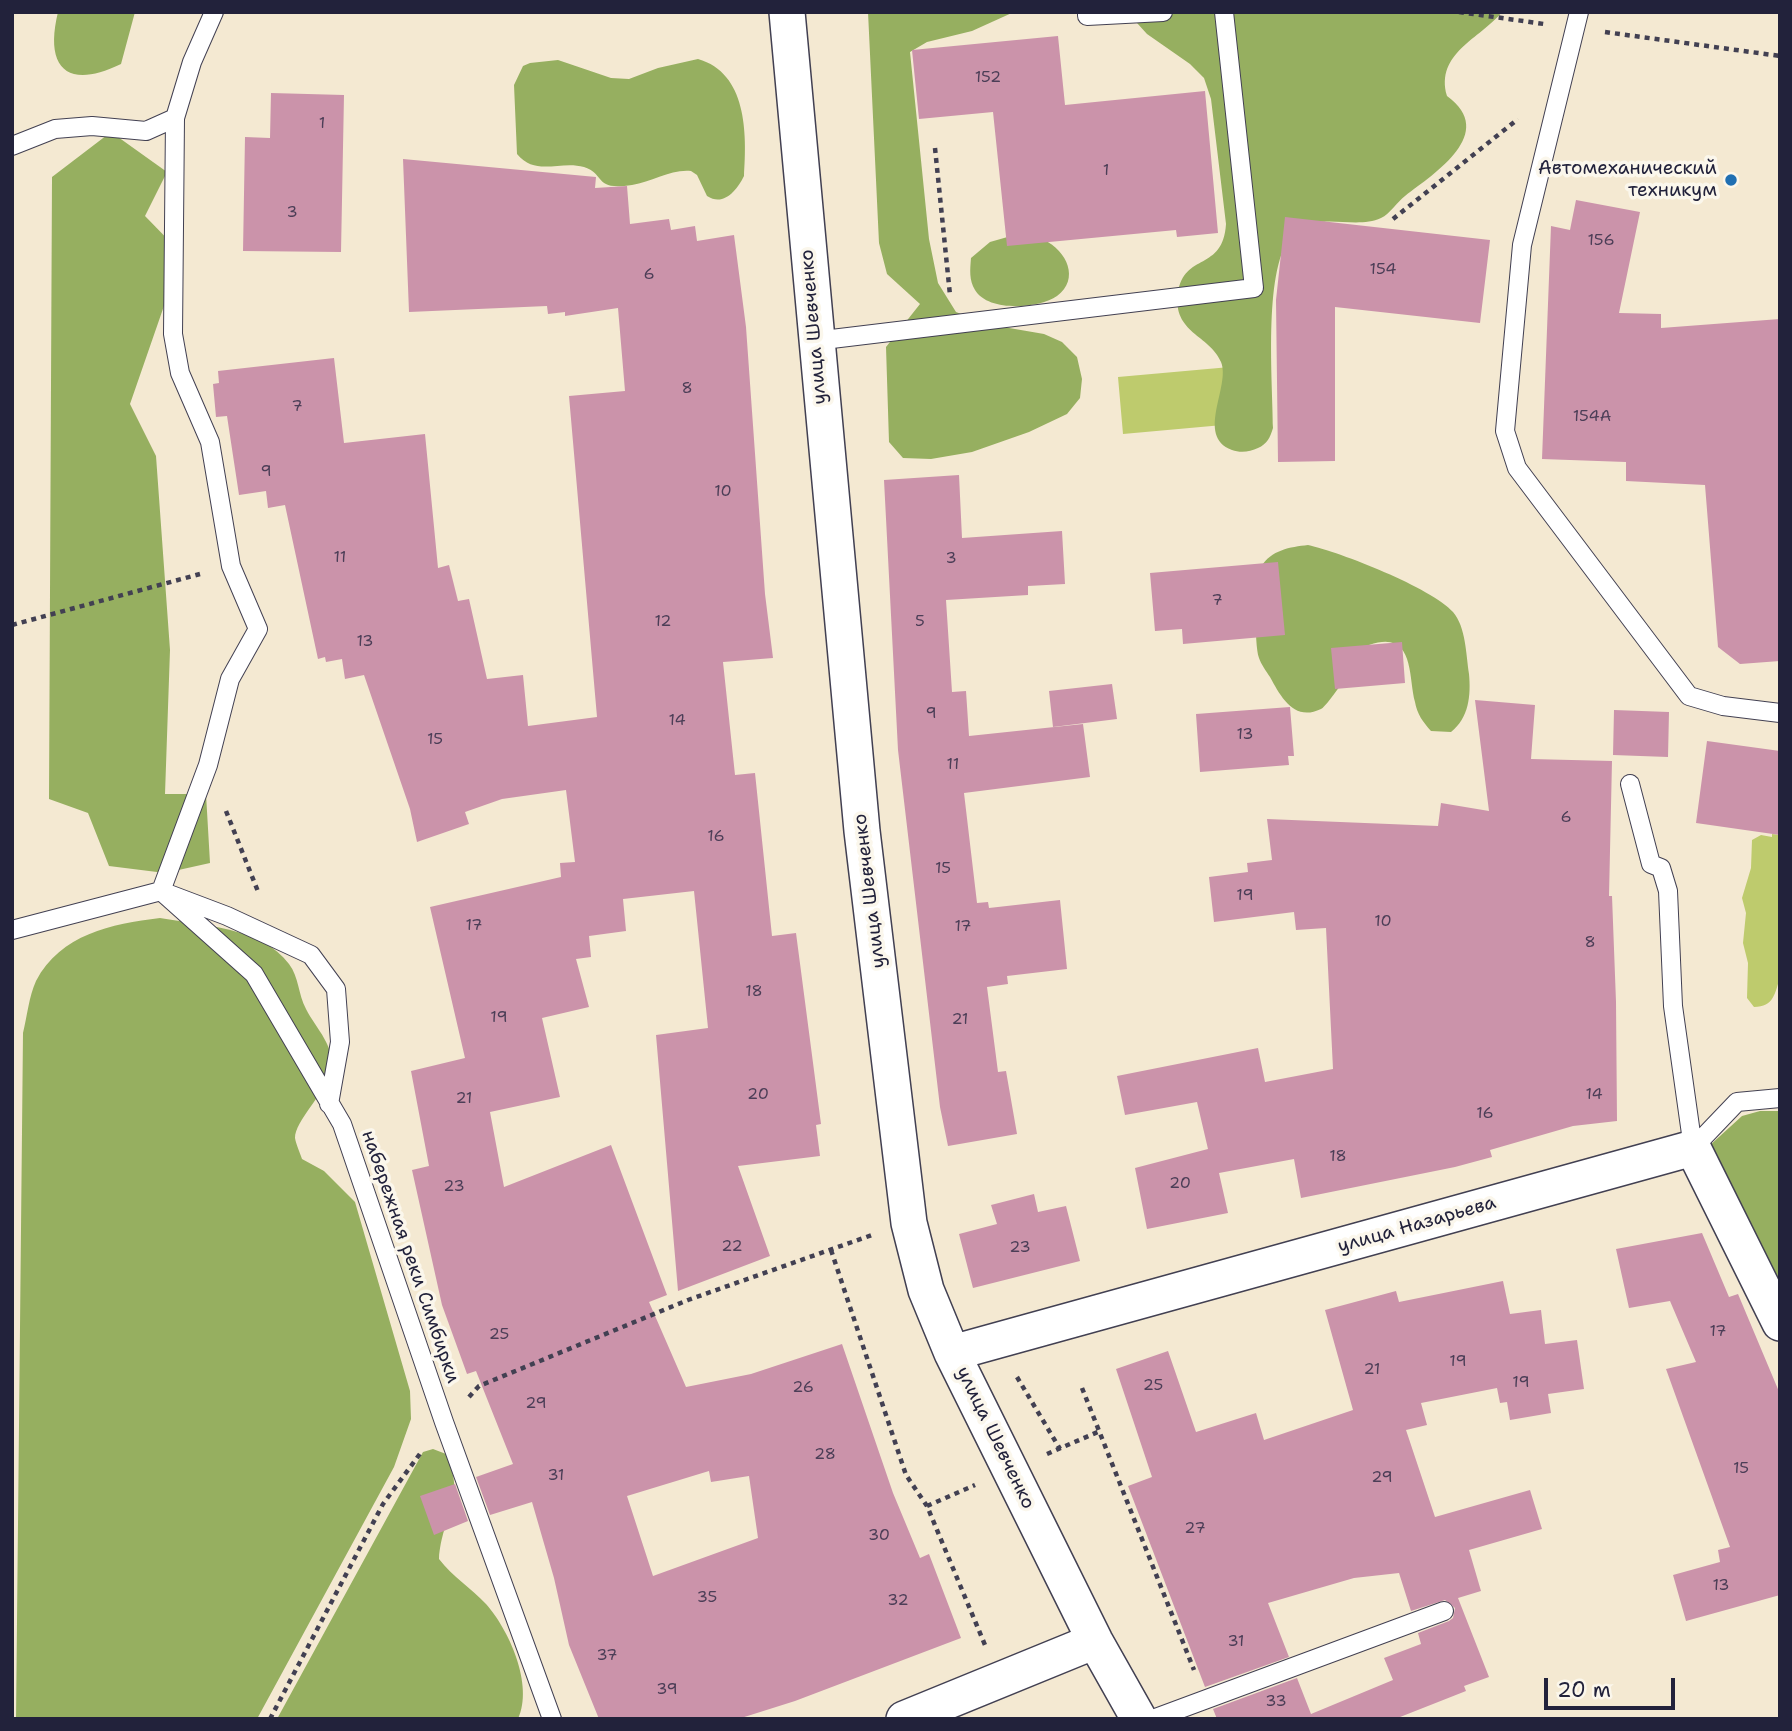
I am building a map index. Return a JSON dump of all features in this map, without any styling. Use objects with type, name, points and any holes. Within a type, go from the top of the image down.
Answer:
[{"type":"street","name":"улица Шевченко","points":[[787,12],[815,341],[862,831],[909,1223],[926,1290],[952,1353],[1095,1641],[1139,1719]]},
{"type":"street","points":[[1693,1148],[1780,1323]]},
{"type":"street","name":"улица Назарьева","points":[[952,1353],[1693,1148]]},
{"type":"street","points":[[904,1719],[1095,1641]]},
{"type":"lane","points":[[161,891],[208,765],[230,679],[258,629],[231,566],[210,442],[180,373],[173,334],[175,118],[192,62],[214,12]]},
{"type":"lane","points":[[1087,12],[1087,16],[1163,12]]},
{"type":"lane","points":[[815,341],[1254,288],[1224,12]]},
{"type":"lane","points":[[1577,20],[1522,246],[1505,431],[1517,468],[1689,696],[1723,706],[1780,713]]},
{"type":"lane","points":[[12,146],[55,129],[92,126],[146,131],[175,118]]},
{"type":"lane","points":[[1630,784],[1651,864],[1661,869],[1668,891],[1673,1006],[1693,1148]]},
{"type":"lane","points":[[12,930],[161,891],[311,955],[336,989],[340,1042],[329,1104]]},
{"type":"lane","name":"набережная реки Симбирки","points":[[161,891],[254,974],[342,1124],[444,1422],[552,1719]]},
{"type":"lane","points":[[1693,1148],[1737,1102],[1780,1098]]},
{"type":"lane","points":[[1153,1719],[1444,1611]]},
{"type":"path","points":[[1459,12],[1577,20],[1780,56]]},
{"type":"path","points":[[1393,219],[1561,86]]},
{"type":"path","points":[[935,148],[953,324]]},
{"type":"path","points":[[12,625],[231,566]]},
{"type":"path","points":[[208,765],[276,938]]},
{"type":"path","points":[[270,1719],[383,1504],[444,1422],[479,1386],[688,1300],[909,1223]]},
{"type":"path","points":[[831,1250],[906,1475],[928,1506],[999,1680]]},
{"type":"path","points":[[996,1341],[1060,1449]]},
{"type":"path","points":[[1083,1388],[1206,1699]]},
{"type":"green space","points":[[58,12],[135,12],[121,64],[87,75],[74,74],[64,69],[54,48]]},
{"type":"green space","points":[[868,12],[1014,12],[972,31],[927,42],[910,52],[929,239],[938,283],[956,312],[986,324],[1044,334],[1062,342],[1077,357],[1082,379],[1080,398],[1067,414],[1029,432],[972,452],[931,459],[903,458],[889,442],[886,347],[920,304],[887,274],[879,243]]},
{"type":"green space","points":[[1127,12],[1502,12],[1462,48],[1447,69],[1447,96],[1461,110],[1466,124],[1464,138],[1445,164],[1381,218],[1310,224],[1299,229],[1290,238],[1276,276],[1273,302],[1273,428],[1266,443],[1252,450],[1232,450],[1221,443],[1216,434],[1216,410],[1223,372],[1221,362],[1209,345],[1186,325],[1178,306],[1182,280],[1188,272],[1218,249],[1226,224],[1211,99],[1204,78],[1190,64],[1147,34]]},
{"type":"green space","points":[[698,59],[714,66],[726,77],[735,91],[744,124],[744,176],[738,187],[724,198],[713,199],[707,196],[697,175],[691,171],[676,172],[632,185],[611,186],[584,167],[532,165],[517,154],[514,85],[523,66],[558,60],[611,78],[629,79],[658,68]]},
{"type":"green space","points":[[111,132],[167,172],[145,216],[182,254],[130,404],[156,456],[170,650],[165,794],[206,794],[210,863],[165,873],[109,866],[88,813],[49,799],[52,177]]},
{"type":"green space","points":[[1018,234],[1041,239],[1052,245],[1064,258],[1068,266],[1068,282],[1057,296],[1038,304],[1014,306],[991,302],[975,290],[970,275],[971,258],[990,242]]},
{"type":"green space","points":[[1230,367],[1234,424],[1123,434],[1118,377]]},
{"type":"green space","points":[[1308,545],[1341,555],[1406,582],[1426,592],[1453,612],[1461,625],[1465,642],[1470,690],[1468,706],[1462,720],[1451,732],[1431,731],[1421,718],[1416,706],[1407,658],[1395,644],[1384,642],[1369,645],[1321,709],[1303,712],[1296,710],[1284,699],[1262,665],[1257,651],[1257,584],[1261,567],[1270,557],[1288,548]]},
{"type":"green space","points":[[1772,834],[1780,835],[1780,977],[1770,1002],[1754,1007],[1747,998],[1748,963],[1743,943],[1746,913],[1742,898],[1751,868],[1752,840],[1761,835],[1772,837]]},
{"type":"green space","points":[[160,918],[247,935],[277,952],[292,969],[306,1009],[331,1054],[327,1081],[296,1131],[295,1138],[302,1159],[324,1171],[355,1202],[410,1391],[411,1419],[394,1467],[257,1719],[16,1719],[23,1033],[36,981],[46,965],[59,952],[73,942],[106,928]]},
{"type":"green space","points":[[1760,1111],[1780,1111],[1780,1295],[1708,1147],[1742,1116]]},
{"type":"green space","points":[[433,1449],[446,1454],[454,1484],[452,1507],[444,1530],[439,1559],[486,1604],[503,1628],[517,1658],[521,1675],[522,1705],[518,1719],[277,1719],[423,1452]]},
{"type":"building","points":[[1058,36],[1065,105],[1205,91],[1218,233],[1177,237],[1176,230],[1007,246],[993,112],[919,119],[912,50]]},
{"type":"building","points":[[271,93],[344,95],[341,252],[243,251],[245,137],[270,138]]},
{"type":"building","points":[[403,159],[596,177],[595,188],[627,186],[630,224],[669,219],[671,230],[695,226],[697,241],[734,235],[746,327],[765,594],[773,658],[723,662],[735,775],[755,773],[772,936],[796,933],[821,1124],[816,1125],[820,1156],[738,1166],[770,1256],[678,1291],[656,1035],[708,1028],[694,891],[623,899],[626,931],[589,936],[591,957],[576,959],[589,1007],[542,1018],[560,1097],[490,1112],[504,1187],[611,1145],[667,1295],[649,1302],[686,1387],[751,1374],[842,1344],[893,1493],[920,1558],[929,1554],[961,1638],[795,1701],[738,1719],[599,1719],[569,1645],[554,1578],[532,1502],[490,1515],[476,1477],[513,1464],[476,1371],[467,1374],[442,1305],[412,1170],[429,1166],[411,1071],[465,1058],[430,907],[561,877],[560,863],[575,862],[566,790],[502,799],[465,812],[469,824],[417,842],[410,809],[364,675],[345,679],[342,659],[326,662],[325,657],[318,659],[285,505],[268,508],[266,491],[239,495],[227,416],[216,417],[213,384],[219,383],[218,371],[334,358],[344,443],[425,434],[438,568],[449,565],[458,601],[469,599],[487,679],[523,675],[528,726],[597,717],[569,396],[625,391],[618,308],[565,316],[565,312],[548,314],[547,306],[409,312]],"holes":[[[709,1471],[711,1482],[749,1476],[758,1538],[653,1576],[627,1496]]]},
{"type":"building","points":[[1576,200],[1640,212],[1619,313],[1661,314],[1661,328],[1780,319],[1780,661],[1740,664],[1718,647],[1705,485],[1626,481],[1626,462],[1542,459],[1551,226],[1570,230]]},
{"type":"building","points":[[1285,217],[1490,240],[1480,323],[1335,307],[1335,461],[1278,462],[1276,300]]},
{"type":"building","points":[[959,475],[962,538],[1062,531],[1065,584],[1028,586],[1028,595],[946,600],[952,692],[966,691],[969,736],[1083,724],[1090,777],[964,793],[977,903],[988,902],[989,908],[1060,900],[1067,969],[1007,976],[1008,984],[987,987],[998,1072],[1006,1071],[1017,1134],[948,1146],[940,1107],[898,750],[884,480]]},
{"type":"building","points":[[1278,562],[1285,635],[1183,644],[1182,629],[1155,631],[1150,573]]},
{"type":"building","points":[[1402,642],[1405,683],[1335,689],[1331,648]]},
{"type":"building","points":[[1112,684],[1117,719],[1053,727],[1049,691]]},
{"type":"building","points":[[1475,700],[1535,705],[1531,759],[1612,761],[1609,896],[1612,896],[1616,1002],[1617,1121],[1573,1126],[1490,1150],[1492,1157],[1455,1167],[1301,1198],[1294,1159],[1219,1173],[1228,1213],[1147,1229],[1135,1168],[1208,1149],[1197,1102],[1125,1115],[1117,1076],[1258,1048],[1265,1082],[1333,1069],[1326,928],[1296,930],[1294,912],[1214,922],[1209,877],[1248,872],[1247,863],[1272,860],[1267,819],[1438,826],[1441,803],[1489,811]]},
{"type":"building","points":[[1290,707],[1294,756],[1288,756],[1289,765],[1200,772],[1196,714]]},
{"type":"building","points":[[1614,710],[1669,712],[1668,757],[1613,755]]},
{"type":"building","points":[[1707,741],[1780,751],[1780,835],[1696,823]]},
{"type":"building","points":[[1034,1194],[1038,1212],[1066,1206],[1080,1261],[973,1288],[959,1234],[997,1224],[991,1205]]},
{"type":"building","points":[[1702,1233],[1729,1297],[1738,1294],[1780,1394],[1780,1595],[1686,1621],[1673,1575],[1720,1562],[1718,1550],[1730,1547],[1666,1369],[1696,1362],[1670,1301],[1629,1308],[1616,1249]]},
{"type":"building","points":[[1503,1281],[1510,1314],[1541,1310],[1545,1344],[1577,1340],[1584,1389],[1548,1394],[1551,1413],[1510,1420],[1507,1402],[1500,1403],[1497,1388],[1421,1403],[1427,1425],[1406,1430],[1435,1517],[1530,1490],[1542,1529],[1469,1550],[1481,1591],[1458,1598],[1489,1677],[1464,1686],[1466,1691],[1395,1719],[1217,1719],[1213,1709],[1297,1678],[1311,1714],[1393,1680],[1384,1658],[1421,1644],[1418,1633],[1449,1621],[1453,1618],[1455,1608],[1445,1600],[1411,1611],[1399,1573],[1354,1578],[1268,1603],[1289,1657],[1205,1687],[1128,1486],[1152,1477],[1116,1369],[1168,1351],[1196,1432],[1256,1413],[1264,1440],[1353,1410],[1325,1310],[1396,1291],[1399,1302]]},
{"type":"building","points":[[455,1484],[468,1521],[434,1535],[420,1496]]},
{"type":"place","name":"Автомеханический техникум","points":[[1731,180]]}]
